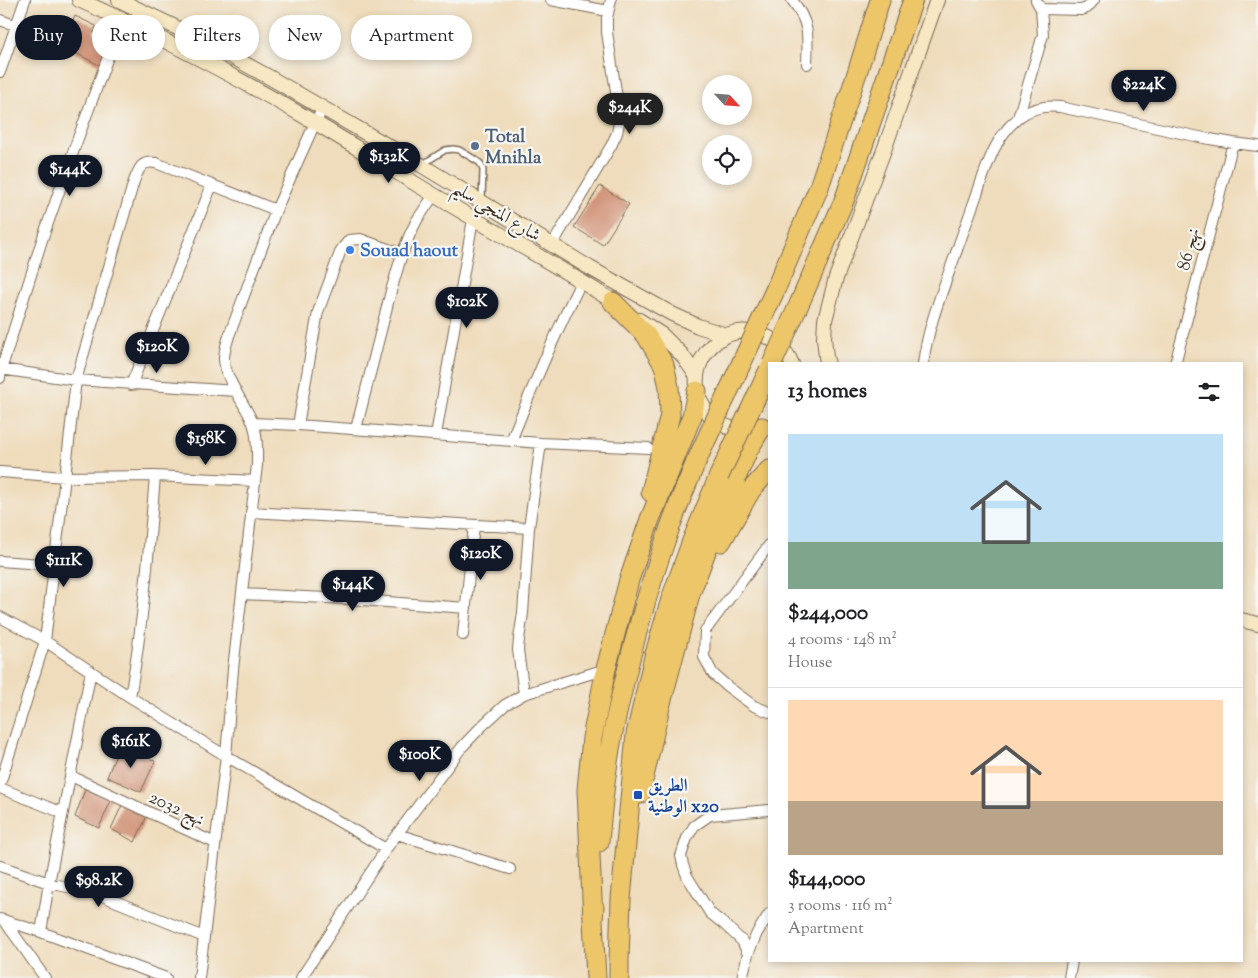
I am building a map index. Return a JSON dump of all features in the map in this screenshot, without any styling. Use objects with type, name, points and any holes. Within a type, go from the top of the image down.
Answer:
[{"type":"highway","points":[[593,920],[603,798],[615,725],[645,603],[668,532],[696,462],[776,288],[819,187],[858,73],[880,0]]},
{"type":"highway","points":[[773,362],[845,198],[913,0]]},
{"type":"highway","points":[[596,978],[587,790],[592,738],[606,669],[670,415],[670,387],[664,366],[646,335],[613,302]]},
{"type":"highway","points":[[619,978],[621,899],[636,734],[654,657],[671,599],[692,541],[719,476],[768,372]]},
{"type":"highway","points":[[629,580],[650,519],[692,416],[697,383]]},
{"type":"highway","points":[[621,899],[630,833],[660,707],[690,594],[718,520],[748,450],[765,425]]},
{"type":"highway","points":[[683,622],[710,561],[737,512],[751,490],[768,471]]},
{"type":"main road","name":"شارع المنجي سليم","points":[[79,0],[111,15]]},
{"type":"main road","name":"شارع المنجي سليم","points":[[119,0],[202,40],[323,108],[590,268],[672,314],[698,326],[726,335]]},
{"type":"main road","points":[[828,362],[824,338],[825,320],[831,294],[937,0]]},
{"type":"main road","name":"شارع المنجي سليم","points":[[165,41],[196,56],[315,123],[473,219],[582,282],[662,335],[682,355],[697,383],[702,404],[710,415],[721,424],[734,429],[748,430],[765,425]]},
{"type":"main road","points":[[697,383],[700,362],[706,351],[715,342],[735,332],[752,332],[768,336],[782,347],[791,362]]},
{"type":"main road","points":[[1243,620],[1258,624]]},
{"type":"street","points":[[19,15],[24,0]]},
{"type":"street","points":[[551,0],[608,12]]},
{"type":"street","points":[[552,245],[617,133],[620,118],[607,32],[611,0]]},
{"type":"street","points":[[792,0],[800,10],[808,34],[806,64]]},
{"type":"street","points":[[1018,118],[1043,35],[1038,4],[1081,10],[1087,8],[1094,0]]},
{"type":"street","points":[[0,20],[15,25]]},
{"type":"street","points":[[0,72],[15,28]]},
{"type":"street","points":[[107,60],[46,228],[0,372],[131,385],[236,391]]},
{"type":"street","points":[[923,362],[925,345],[984,172],[1000,139],[1018,118],[1032,110],[1050,105],[1233,143],[1258,146]]},
{"type":"street","points":[[199,978],[226,756],[233,669],[257,451],[253,423],[226,369],[225,349],[276,210],[323,108]]},
{"type":"street","name":"نهج 86","points":[[1176,362],[1233,143]]},
{"type":"street","points":[[0,784],[45,641],[76,380],[138,171],[146,162],[156,163],[276,210]]},
{"type":"street","points":[[131,385],[212,186]]},
{"type":"street","points":[[356,429],[402,254],[413,227],[434,195]]},
{"type":"street","points":[[436,435],[473,219]]},
{"type":"street","points":[[298,425],[318,312],[345,243],[349,240],[360,239],[402,254]]},
{"type":"street","points":[[511,441],[561,321],[582,282]]},
{"type":"street","points":[[253,423],[356,429],[541,444],[648,448]]},
{"type":"street","points":[[524,694],[518,650],[523,613],[529,528],[541,444]]},
{"type":"street","points":[[0,472],[65,477],[155,476],[255,480]]},
{"type":"street","points":[[130,697],[144,599],[155,476]]},
{"type":"street","points":[[251,512],[529,528]]},
{"type":"street","points":[[463,635],[474,525]]},
{"type":"street","points":[[768,546],[704,631],[704,657],[713,674],[754,706],[768,712]]},
{"type":"street","points":[[0,561],[55,565]]},
{"type":"street","points":[[242,594],[348,599],[466,608]]},
{"type":"street","points":[[0,616],[45,641],[130,697],[226,756],[386,848]]},
{"type":"street","points":[[301,978],[386,848],[462,747],[482,726],[505,705],[524,694],[606,669]]},
{"type":"street","points":[[41,932],[91,671]]},
{"type":"street","name":"نهج 2032","points":[[70,776],[215,843]]},
{"type":"street","points":[[0,788],[63,813]]},
{"type":"street","points":[[748,954],[739,937],[710,913],[687,876],[682,856],[687,838],[694,826],[710,815],[768,810]]},
{"type":"street","points":[[397,834],[510,869]]},
{"type":"street","points":[[0,866],[49,883],[106,897],[204,937]]},
{"type":"street","points":[[742,978],[748,954],[757,933],[768,916]]},
{"type":"street","points":[[2,919],[166,978]]},
{"type":"street","points":[[2,919],[45,978]]},
{"type":"street","points":[[1069,978],[1072,962]]},
{"type":"lane","points":[[421,165],[445,150],[453,148],[474,159],[480,163],[483,170],[482,202]]},
{"type":"building","points":[[82,19],[92,24],[92,60],[101,60],[99,65],[82,56]]},
{"type":"building","points":[[600,186],[629,204],[603,245],[574,227]]},
{"type":"building","points":[[120,745],[155,761],[141,792],[107,777]]},
{"type":"building","points":[[86,787],[112,798],[99,828],[75,817]]},
{"type":"building","points":[[122,805],[147,816],[135,842],[111,829]]},
{"type":"place","name":"Total Mnihla","points":[[475,146]]},
{"type":"place","name":"Souad haout","points":[[350,250]]},
{"type":"place","name":"الطريق الوطنية x20","points":[[638,795]]}]
